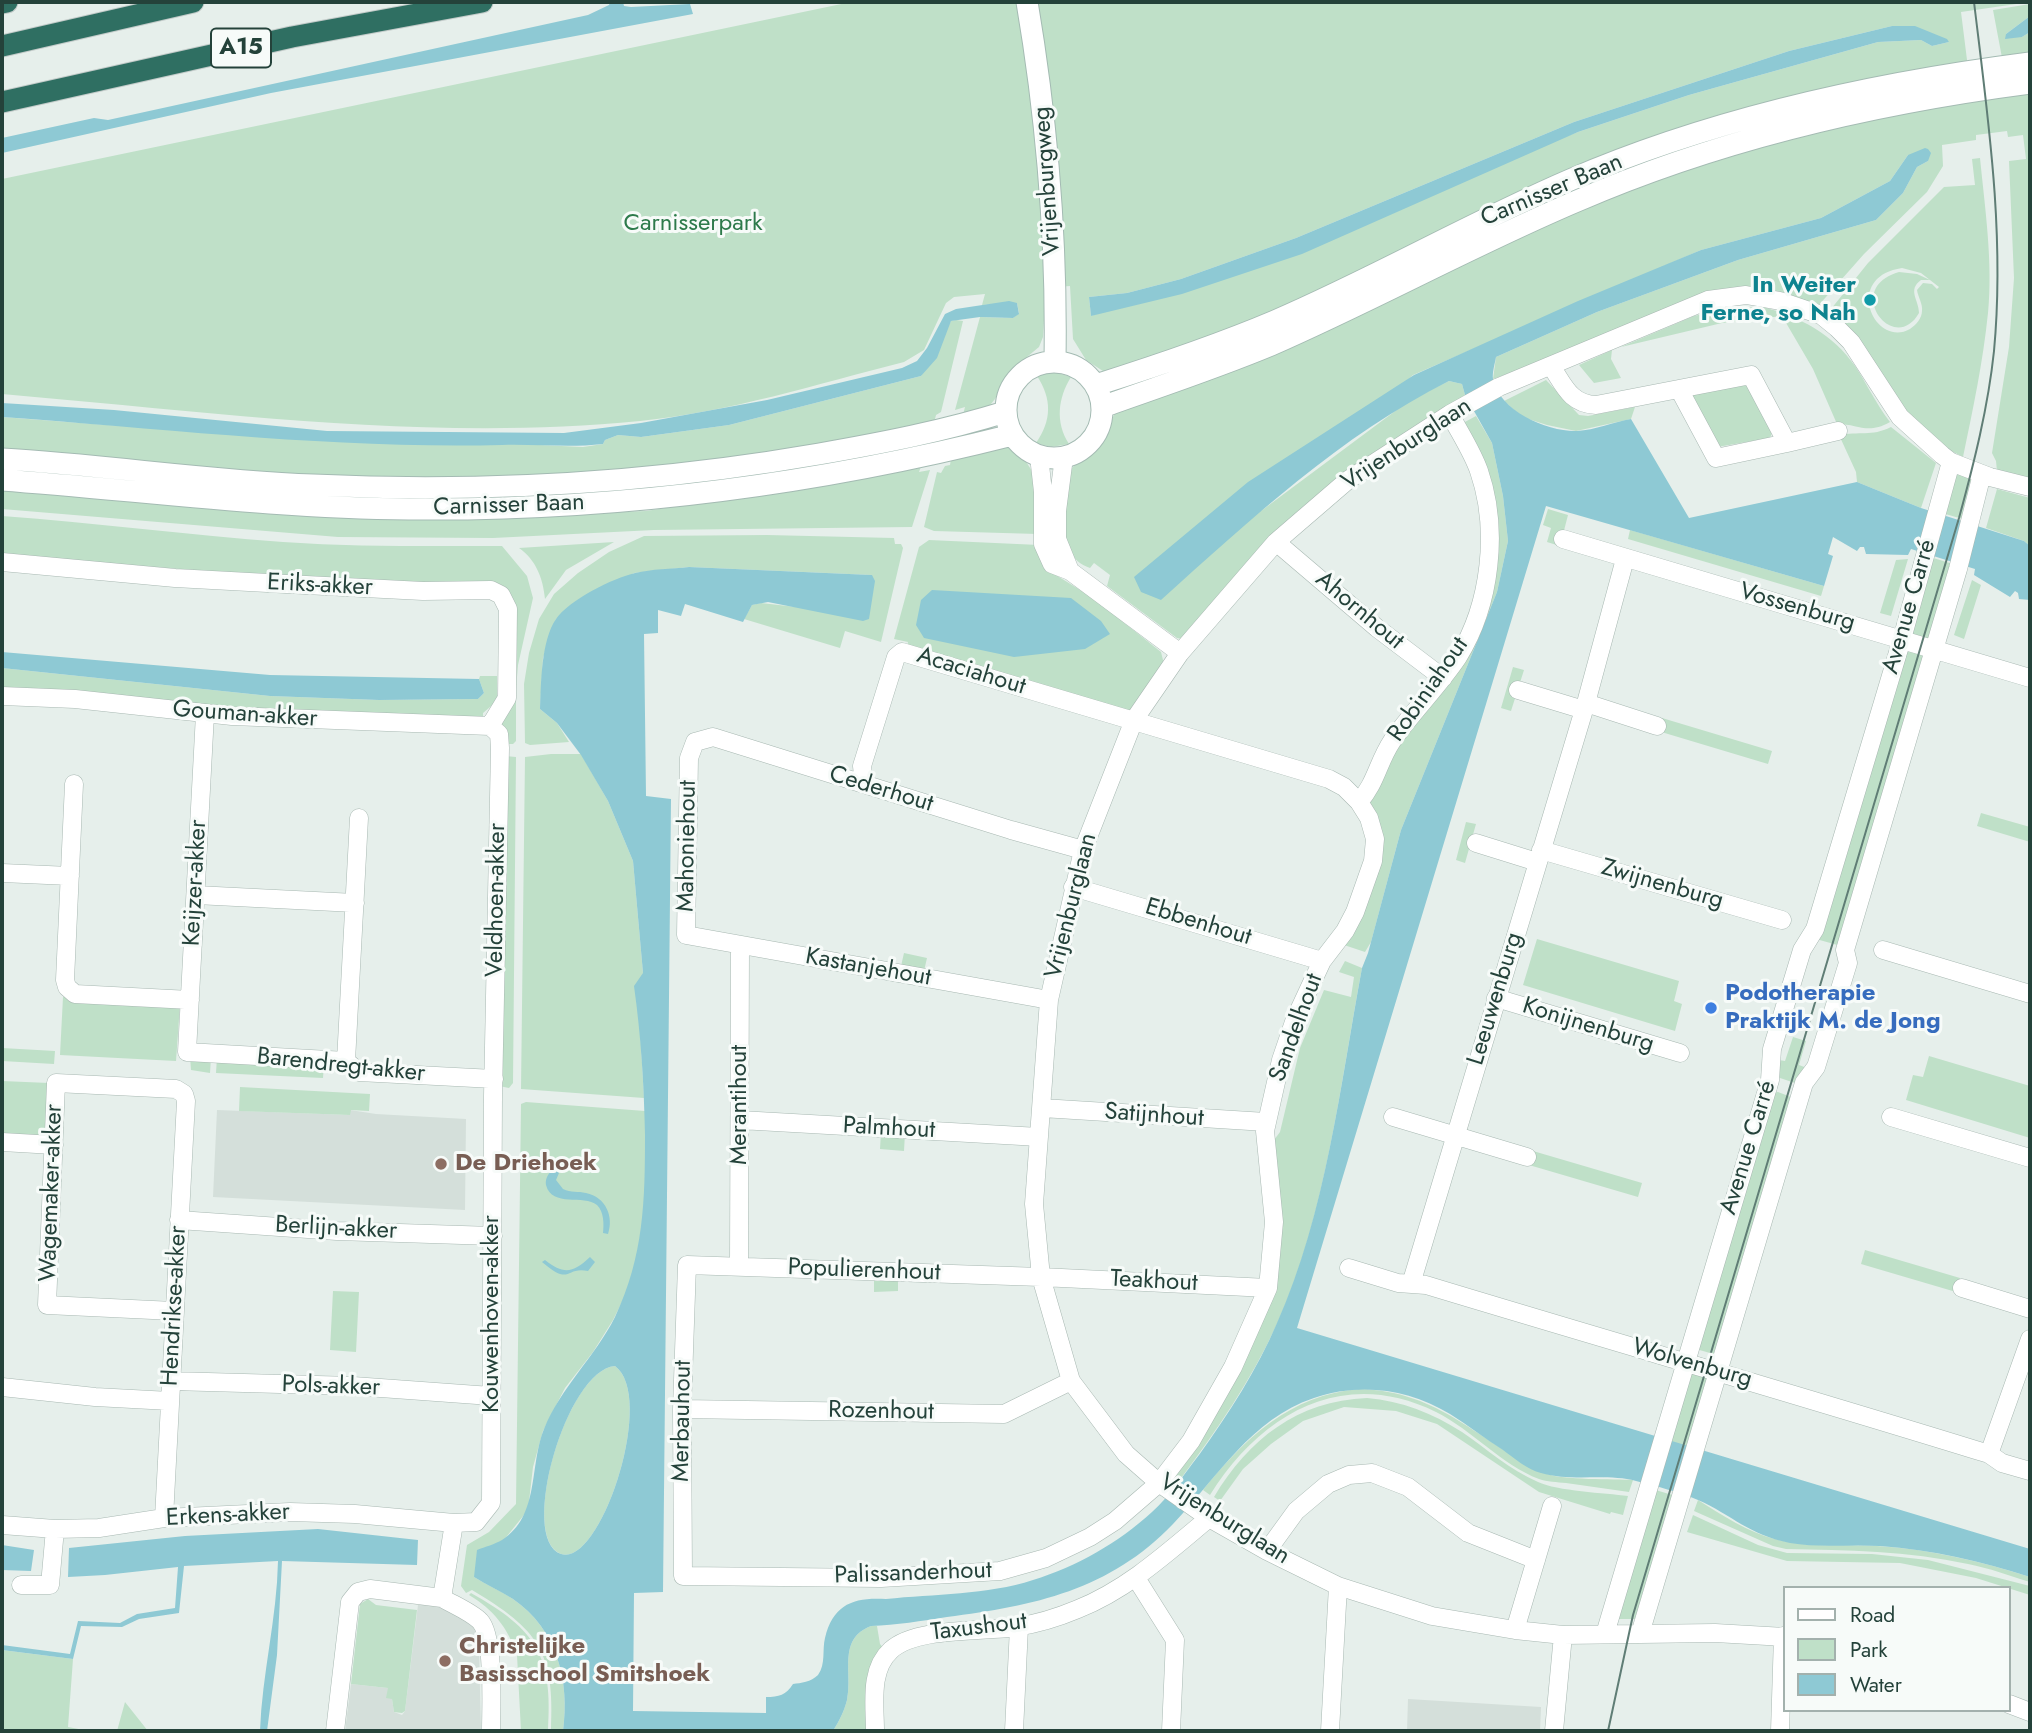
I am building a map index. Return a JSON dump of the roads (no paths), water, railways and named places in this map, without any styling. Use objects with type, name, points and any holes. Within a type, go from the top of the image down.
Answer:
[{"type":"highway","name":"A15","points":[[2,46],[193,2]]},
{"type":"highway","name":"A15","points":[[2,102],[292,37],[482,2]]},
{"type":"main road","name":"Vrijenburgweg","points":[[1027,2],[1047,144],[1055,300],[1055,361]]},
{"type":"main road","name":"Carnisser Baan","points":[[1096,385],[1200,351],[1276,320],[1572,179],[1673,142],[1783,110],[1879,87],[2030,63]]},
{"type":"main road","name":"Carnisser Baan","points":[[1102,407],[1270,345],[1578,200],[1680,161],[1881,107],[2030,83]]},
{"type":"main road","points":[[1055,361],[1065,362],[1082,371],[1096,385],[1102,407],[1101,418],[1092,439],[1084,447],[1064,457],[1040,456],[1024,448],[1012,435],[1005,412],[1009,390],[1023,372],[1032,366],[1055,361]]},
{"type":"main road","name":"Carnisser Baan","points":[[2,459],[310,485],[410,488],[541,486],[771,463],[873,445],[1005,412]]},
{"type":"main road","name":"Carnisser Baan","points":[[2,480],[310,506],[410,509],[542,506],[699,493],[772,483],[871,467],[1012,435]]},
{"type":"street","name":"Vrijenburglaan","points":[[1784,1636],[1715,1633],[1563,1635],[1432,1616],[1338,1586],[1267,1551],[1191,1506],[1126,1454],[1071,1381],[1041,1277],[1034,1204],[1049,1000],[1073,887],[1083,850],[1134,720],[1180,653],[1276,542],[1348,480],[1450,414],[1499,387],[1708,300],[1746,295],[1780,301],[1821,315],[1837,328],[1851,342],[1900,417],[1951,462],[2030,487]]},
{"type":"street","points":[[1551,366],[1575,400],[1596,405],[1751,375],[1787,443]]},
{"type":"street","points":[[1679,389],[1716,458],[1838,431]]},
{"type":"street","name":"Robiniahout","points":[[1359,802],[1370,790],[1392,741],[1460,654],[1478,610],[1489,565],[1488,505],[1479,470],[1450,414]]},
{"type":"street","points":[[1040,456],[1043,544],[1052,564],[1070,570],[1180,653]]},
{"type":"street","points":[[1064,457],[1057,511],[1057,539],[1070,570]]},
{"type":"street","name":"Avenue Carré","points":[[1605,1634],[1770,1080],[1772,1049],[1802,950],[1815,929],[1902,639],[1951,462]]},
{"type":"street","name":"Avenue Carré","points":[[1640,1634],[1804,1083],[1816,1067],[1848,963],[1845,950],[1958,569],[1982,474]]},
{"type":"street","name":"Vossenburg","points":[[1563,539],[2030,678]]},
{"type":"street","name":"Ahornhout","points":[[1276,542],[1377,628],[1443,678]]},
{"type":"street","name":"Leeuwenburg","points":[[1411,1284],[1585,707],[1625,559]]},
{"type":"street","name":"Eriks-akker","points":[[2,562],[175,578],[423,591],[491,590],[501,595],[508,609],[507,698],[490,726]]},
{"type":"street","name":"Acaciahout","points":[[864,784],[862,766],[896,657],[902,652],[1134,720]]},
{"type":"street","points":[[1518,690],[1657,726]]},
{"type":"street","name":"Gouman-akker","points":[[2,696],[75,699],[205,714],[490,726]]},
{"type":"street","name":"Keijzer-akker","points":[[187,1052],[205,714]]},
{"type":"street","name":"Sandelhout","points":[[1134,720],[1329,779],[1344,787],[1359,802],[1369,818],[1375,839],[1373,860],[1355,912],[1345,931],[1322,961],[1295,1019],[1281,1060],[1266,1122],[1274,1222],[1268,1288],[1233,1367],[1164,1487]]},
{"type":"street","name":"Veldhoen-akker","points":[[490,726],[499,734],[500,748],[494,1079]]},
{"type":"street","name":"Cederhout","points":[[689,758],[695,742],[713,737],[1083,850]]},
{"type":"street","name":"Mahoniehout","points":[[687,935],[689,758]]},
{"type":"street","points":[[74,784],[65,980],[67,987],[75,994],[190,1000]]},
{"type":"street","points":[[346,1062],[359,818]]},
{"type":"street","points":[[1476,844],[1539,856]]},
{"type":"street","name":"Zwijnenburg","points":[[1539,856],[1783,920]]},
{"type":"street","points":[[2,873],[70,876]]},
{"type":"street","name":"Ebbenhout","points":[[1073,887],[1322,961]]},
{"type":"street","points":[[196,895],[355,903]]},
{"type":"street","name":"Kastanjehout","points":[[687,935],[1049,1000]]},
{"type":"street","name":"Merantihout","points":[[740,945],[740,1266]]},
{"type":"street","points":[[1883,950],[2030,994]]},
{"type":"street","name":"Konijnenburg","points":[[1496,998],[1680,1053]]},
{"type":"street","name":"Barendregt-akker","points":[[187,1052],[346,1062],[359,1072],[494,1079]]},
{"type":"street","name":"Kouwenhoven-akker","points":[[454,1523],[476,1522],[491,1503],[494,1079]]},
{"type":"street","name":"Wagemaker-akker","points":[[174,1311],[47,1305],[56,1083],[176,1089],[184,1094]]},
{"type":"street","name":"Hendrikse-akker","points":[[164,1518],[186,1101],[184,1094]]},
{"type":"street","name":"Satijnhout","points":[[1042,1108],[1266,1122]]},
{"type":"street","points":[[1393,1117],[1527,1157]]},
{"type":"street","points":[[1891,1117],[2030,1158]]},
{"type":"street","name":"Palmhout","points":[[740,1120],[1039,1137]]},
{"type":"street","points":[[2,1142],[54,1145]]},
{"type":"street","name":"Berlijn-akker","points":[[178,1220],[337,1231],[493,1236]]},
{"type":"street","name":"Populierenhout","points":[[687,1265],[1041,1277]]},
{"type":"street","name":"Merbauhout","points":[[683,1576],[682,1409],[687,1265]]},
{"type":"street","name":"Wolvenburg","points":[[1349,1268],[1398,1283],[1426,1285],[1717,1371],[1989,1454],[2003,1463],[2030,1471]]},
{"type":"street","name":"Teakhout","points":[[1041,1277],[1268,1288]]},
{"type":"street","points":[[1962,1288],[2030,1309]]},
{"type":"street","points":[[1989,1454],[2030,1339]]},
{"type":"street","name":"Pols-akker","points":[[171,1381],[353,1386],[491,1396]]},
{"type":"street","name":"Rozenhout","points":[[682,1409],[1003,1414],[1071,1381]]},
{"type":"street","points":[[2,1387],[94,1397],[170,1401]]},
{"type":"street","points":[[1267,1551],[1296,1511],[1328,1484],[1349,1475],[1372,1474],[1408,1487],[1468,1533],[1536,1560]]},
{"type":"street","name":"Palissanderhout","points":[[683,1576],[881,1578],[1000,1571],[1046,1558],[1090,1537],[1164,1487]]},
{"type":"street","points":[[1515,1630],[1552,1506]]},
{"type":"street","name":"Erkens-akker","points":[[2,1525],[55,1529],[99,1528],[164,1518],[289,1512],[355,1514],[454,1523]]},
{"type":"street","name":"Taxushout","points":[[875,1731],[875,1682],[881,1663],[892,1649],[914,1636],[1018,1627],[1078,1609],[1136,1578],[1209,1518]]},
{"type":"street","points":[[442,1598],[454,1523]]},
{"type":"street","points":[[21,1586],[50,1585],[55,1529]]},
{"type":"street","points":[[1136,1578],[1175,1640],[1171,1731]]},
{"type":"street","points":[[1330,1731],[1338,1586]]},
{"type":"street","points":[[335,1731],[350,1602],[358,1592],[370,1589],[442,1598],[480,1621],[486,1632],[491,1673],[491,1731]]},
{"type":"street","points":[[1014,1731],[1018,1627]]},
{"type":"street","points":[[1554,1731],[1563,1635]]},
{"type":"street","points":[[1780,1731],[1784,1636]]},
{"type":"street","points":[[2011,1705],[2030,1712]]},
{"type":"water","points":[[610,2],[623,2],[624,6],[631,7],[690,4],[693,14],[271,93],[2,153],[2,138],[94,118],[108,120],[588,15]]},
{"type":"water","points":[[2030,16],[2030,32],[2022,37],[2005,39],[2006,34]]},
{"type":"water","points":[[1892,26],[1915,26],[1949,42],[1932,46],[1921,40],[1878,42],[1689,95],[1578,132],[1302,254],[1182,294],[1091,316],[1089,297],[1127,293],[1181,279],[1296,238],[1574,122],[1789,51]]},
{"type":"water","points":[[1925,148],[1931,153],[1928,161],[1917,167],[1903,193],[1876,220],[1738,260],[1597,312],[1496,357],[1493,379],[1497,390],[1515,410],[1552,428],[1577,431],[1631,419],[1689,518],[1857,482],[1921,508],[2024,541],[2030,546],[2030,600],[2019,599],[2015,591],[2010,597],[1974,575],[1975,569],[1911,549],[1908,555],[1866,554],[1864,547],[1857,551],[1833,537],[1828,554],[1833,556],[1824,586],[1546,506],[1297,1328],[2030,1549],[2030,1577],[1975,1561],[1918,1550],[1790,1543],[1752,1530],[1698,1500],[1659,1487],[1625,1479],[1552,1476],[1536,1471],[1434,1405],[1384,1391],[1349,1390],[1314,1398],[1272,1420],[1236,1452],[1173,1524],[1149,1546],[1097,1580],[1040,1600],[1010,1607],[871,1626],[860,1632],[850,1648],[847,1700],[833,1731],[563,1731],[565,1712],[562,1675],[550,1641],[528,1611],[513,1599],[474,1577],[477,1550],[502,1540],[514,1530],[522,1518],[532,1489],[539,1443],[544,1429],[559,1399],[615,1317],[632,1272],[643,1205],[644,1097],[634,986],[643,973],[633,861],[608,801],[581,755],[557,723],[540,709],[545,650],[556,619],[571,604],[592,591],[626,576],[648,571],[689,567],[872,575],[875,581],[869,619],[863,621],[768,602],[752,605],[743,622],[685,604],[681,616],[658,610],[658,633],[644,634],[646,796],[671,799],[663,1592],[634,1593],[633,1711],[766,1713],[766,1697],[782,1695],[793,1684],[809,1681],[818,1675],[829,1626],[833,1617],[846,1605],[864,1599],[960,1593],[1015,1585],[1065,1568],[1096,1553],[1125,1534],[1159,1506],[1177,1485],[1221,1423],[1251,1374],[1277,1323],[1308,1238],[1330,1148],[1362,968],[1401,830],[1497,592],[1508,541],[1503,496],[1492,443],[1465,395],[1462,384],[1449,381],[1409,403],[1334,453],[1263,510],[1161,600],[1141,592],[1134,577],[1248,482],[1414,375],[1578,301],[1701,250],[1821,218],[1890,181],[1908,155]],"holes":[[[615,1366],[626,1384],[630,1410],[627,1443],[606,1509],[592,1535],[576,1551],[561,1554],[549,1542],[544,1519],[546,1489],[565,1423],[580,1395],[597,1375]]]},
{"type":"water","points":[[1009,301],[1017,303],[1019,314],[1013,318],[980,317],[951,321],[937,358],[921,376],[729,425],[641,437],[618,435],[605,440],[603,444],[377,444],[2,417],[2,403],[114,410],[327,431],[564,433],[641,423],[767,400],[902,368],[917,361],[945,314],[956,309]]},
{"type":"water","points":[[932,590],[1071,598],[1101,621],[1110,634],[1085,649],[1014,657],[924,638],[916,625],[921,600]]},
{"type":"water","points":[[2,652],[270,675],[479,679],[484,693],[478,699],[379,700],[270,696],[2,668]]},
{"type":"water","points":[[552,1170],[559,1173],[556,1180],[563,1189],[593,1195],[603,1203],[610,1221],[608,1234],[603,1233],[602,1215],[597,1205],[584,1200],[561,1199],[549,1192],[546,1181]]},
{"type":"water","points":[[590,1257],[595,1262],[588,1271],[563,1275],[542,1262],[545,1260],[558,1268],[568,1270]]},
{"type":"water","points":[[318,1529],[418,1540],[417,1565],[282,1561],[277,1655],[267,1731],[260,1731],[261,1710],[278,1561],[184,1566],[179,1613],[139,1619],[122,1627],[81,1626],[73,1659],[2,1650],[2,1645],[70,1654],[78,1621],[120,1623],[137,1614],[175,1608],[178,1567],[68,1577],[69,1548],[185,1536]]},
{"type":"water","points":[[2,1545],[34,1550],[31,1571],[2,1570]]},
{"type":"tram line","points":[[1608,1731],[1633,1615],[1959,518],[1980,435],[1994,351],[1997,263],[1993,176],[1974,2]]},
{"type":"place","name":"In Weiter Ferne, so Nah","points":[[1870,300]]},
{"type":"place","name":"Podotherapie Praktijk M. de Jong","points":[[1711,1008]]},
{"type":"place","name":"De Driehoek","points":[[441,1164]]},
{"type":"place","name":"Christelijke Basisschool Smitshoek","points":[[445,1661]]},
{"type":"park label","name":"Carnisserpark","points":[[693,224]]}]
